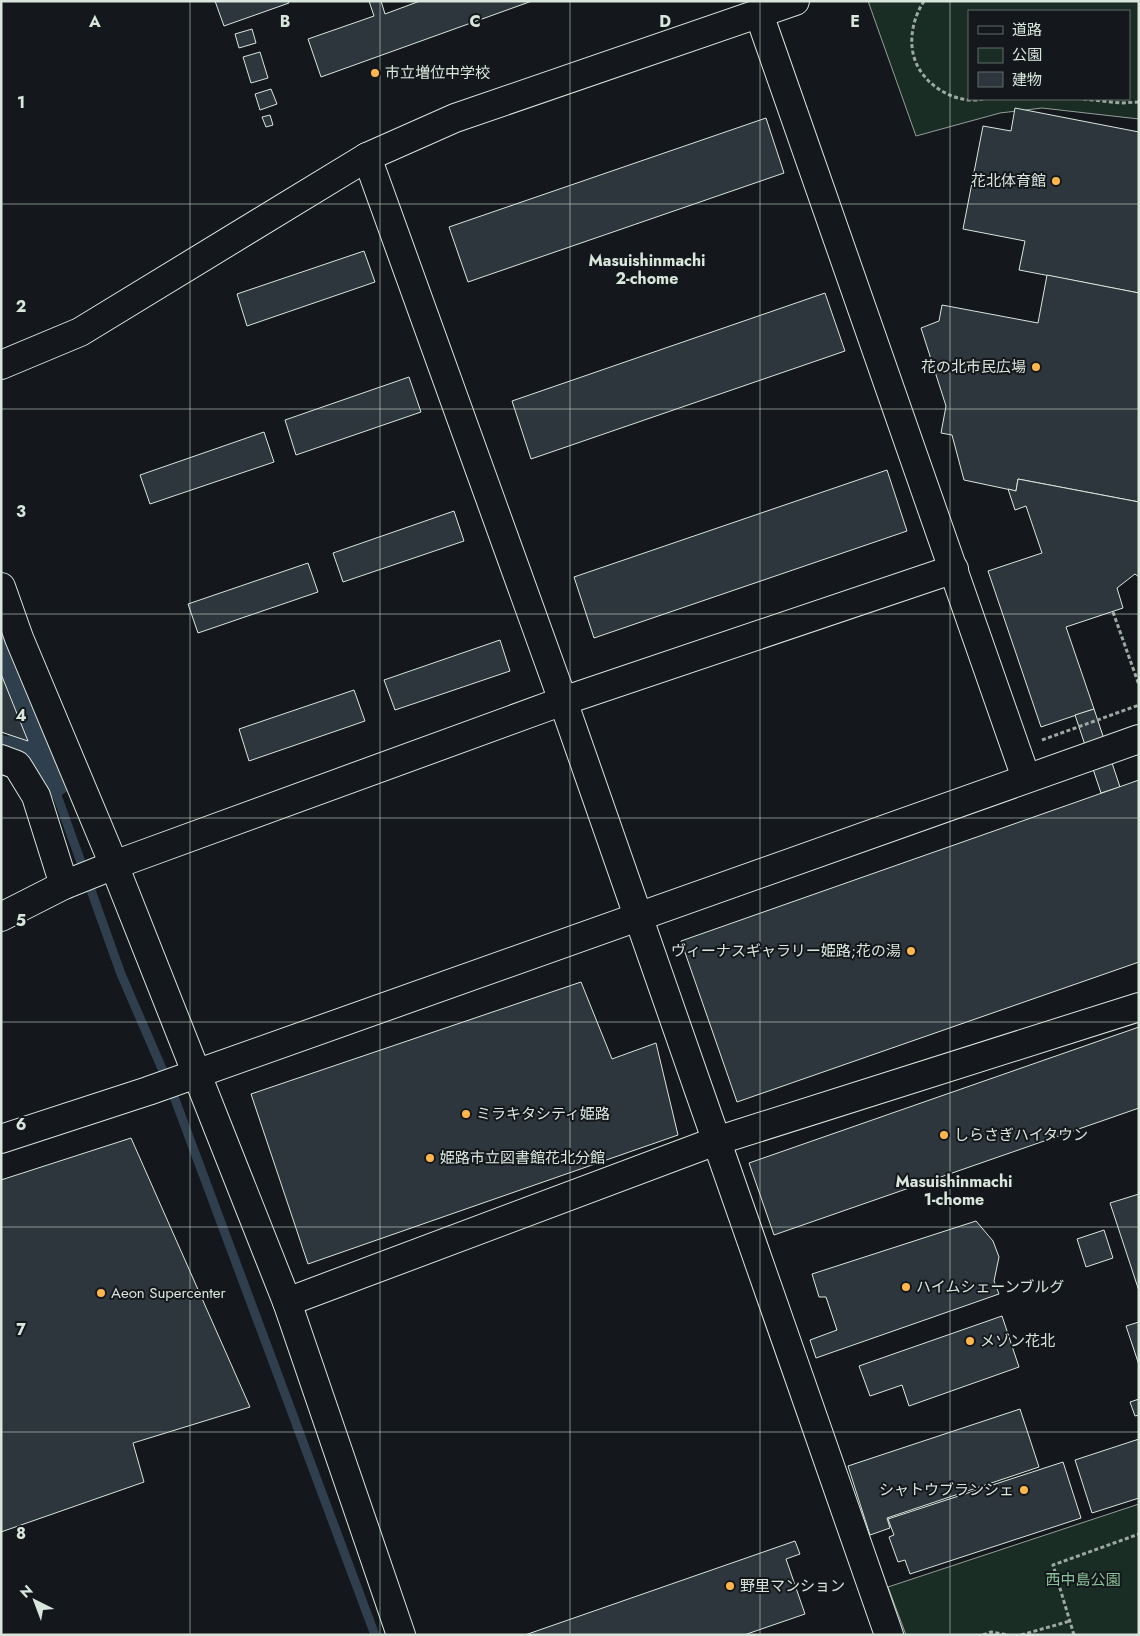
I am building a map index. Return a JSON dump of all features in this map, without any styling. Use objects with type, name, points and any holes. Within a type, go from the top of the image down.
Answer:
[{"type":"street","points":[[1,365],[80,332],[367,157],[455,118],[795,1]]},
{"type":"street","points":[[759,14],[1026,778]]},
{"type":"street","points":[[367,157],[563,700],[637,917],[889,1635]]},
{"type":"street","points":[[1,917],[64,885],[114,865],[563,700],[954,569]]},
{"type":"street","points":[[1,587],[19,638],[114,865],[287,1302],[401,1635]]},
{"type":"street","points":[[1,1140],[148,1091],[1139,739]]},
{"type":"street","points":[[1,759],[17,765],[36,796],[64,885]]},
{"type":"street","points":[[287,1302],[716,1141],[1139,1007]]},
{"type":"path","points":[[924,1],[916,13],[912,31],[914,60],[924,76],[942,92],[961,100],[968,100]]},
{"type":"path","points":[[1091,100],[1121,104],[1139,102]]},
{"type":"path","points":[[1113,612],[1139,685]]},
{"type":"path","points":[[1016,749],[1139,705]]},
{"type":"path","points":[[1074,1635],[1053,1566],[1139,1534]]},
{"type":"path","points":[[1021,1635],[1070,1621]]},
{"type":"path","points":[[983,1635],[991,1632],[1008,1635]]},
{"type":"green space","points":[[868,1],[1139,1],[1139,119],[1042,108],[1000,113],[916,136]]},
{"type":"green space","name":"西中島公園","points":[[1139,1504],[1139,1635],[906,1635],[888,1587]]},
{"type":"building","points":[[215,1],[288,1],[289,3],[224,26]]},
{"type":"building","points":[[369,1],[381,1],[385,14],[420,1],[532,1],[321,77],[308,39],[374,16]]},
{"type":"building","points":[[252,29],[256,43],[239,48],[235,34]]},
{"type":"building","points":[[260,52],[268,78],[251,83],[243,57]]},
{"type":"building","points":[[271,89],[277,104],[260,110],[255,94]]},
{"type":"building","name":"花北体育館","points":[[1015,108],[1139,132],[1139,293],[1019,270],[1025,241],[963,229],[983,126],[1011,131]]},
{"type":"building","points":[[270,115],[273,125],[266,127],[262,117]]},
{"type":"building","points":[[766,118],[784,173],[468,282],[449,227]]},
{"type":"building","points":[[364,251],[375,282],[247,326],[237,294]]},
{"type":"building","name":"花の北市民広場","points":[[1047,275],[1139,293],[1139,502],[1018,479],[1016,491],[964,480],[952,435],[941,433],[946,406],[921,328],[939,321],[942,305],[1038,323]]},
{"type":"building","points":[[825,293],[845,351],[531,459],[512,401]]},
{"type":"building","points":[[409,377],[421,412],[296,455],[285,420]]},
{"type":"building","points":[[264,432],[274,462],[150,504],[140,475]]},
{"type":"building","points":[[887,470],[907,531],[594,638],[574,577]]},
{"type":"building","points":[[1018,479],[1139,502],[1139,577],[1135,574],[1117,588],[1123,608],[1066,627],[1094,709],[1041,727],[988,571],[1042,553],[1026,506],[1015,510],[1008,489],[1016,491]]},
{"type":"building","points":[[454,511],[464,541],[343,582],[333,553]]},
{"type":"building","points":[[308,563],[318,592],[198,633],[188,604]]},
{"type":"building","points":[[500,640],[510,671],[395,710],[384,680]]},
{"type":"building","points":[[1,674],[28,741],[1,732]]},
{"type":"building","points":[[354,690],[365,721],[249,761],[239,729]]},
{"type":"building","points":[[1094,709],[1120,787],[1101,793],[1075,715]]},
{"type":"building","name":"ヴィーナスギャラリー姫路;花の湯","points":[[1139,780],[1139,962],[737,1102],[681,941]]},
{"type":"building","name":"ミラキタシティ姫路","points":[[581,982],[612,1059],[656,1043],[678,1135],[308,1264],[251,1094]]},
{"type":"building","name":"しらさぎハイタウン","points":[[1139,1027],[1139,1108],[774,1235],[749,1163]]},
{"type":"building","name":"Aeon Supercenter","points":[[131,1138],[250,1407],[133,1443],[144,1482],[1,1532],[1,1180]]},
{"type":"building","points":[[1139,1194],[1139,1291],[1110,1203]]},
{"type":"building","name":"ハイムシェーンブルグ","points":[[976,1221],[993,1241],[999,1257],[994,1281],[999,1294],[816,1358],[810,1340],[837,1330],[826,1297],[819,1297],[812,1274]]},
{"type":"building","points":[[1104,1230],[1113,1258],[1086,1267],[1077,1239]]},
{"type":"building","name":"メゾン花北","points":[[1002,1316],[1019,1367],[909,1406],[902,1385],[870,1396],[859,1366]]},
{"type":"building","points":[[1139,1322],[1139,1365],[1126,1326]]},
{"type":"building","points":[[1139,1399],[1139,1415],[1135,1416],[1130,1402]]},
{"type":"building","points":[[1020,1409],[1039,1467],[887,1518],[890,1528],[870,1535],[848,1466]]},
{"type":"building","points":[[1139,1439],[1139,1498],[1092,1513],[1075,1460]]},
{"type":"building","name":"シャトウブランシェ","points":[[1063,1462],[1081,1518],[910,1574],[905,1560],[898,1562],[889,1537],[894,1535],[888,1519]]},
{"type":"building","name":"野里マンション","points":[[795,1541],[800,1554],[786,1559],[805,1614],[744,1635],[525,1635]]},
{"type":"waterway","points":[[1,644],[49,773]]},
{"type":"waterway","points":[[1,739],[25,748],[49,773],[121,974],[173,1094],[375,1635]]},
{"type":"place","name":"市立増位中学校","points":[[375,73]]},
{"type":"place","name":"花北体育館","points":[[1056,181]]},
{"type":"place","name":"花の北市民広場","points":[[1036,367]]},
{"type":"place","name":"ヴィーナスギャラリー姫路;花の湯","points":[[911,951]]},
{"type":"place","name":"ミラキタシティ姫路","points":[[466,1114]]},
{"type":"place","name":"しらさぎハイタウン","points":[[944,1135]]},
{"type":"place","name":"姫路市立図書館花北分館","points":[[430,1158]]},
{"type":"place","name":"ハイムシェーンブルグ","points":[[906,1287]]},
{"type":"place","name":"Aeon Supercenter","points":[[101,1293]]},
{"type":"place","name":"メゾン花北","points":[[970,1341]]},
{"type":"place","name":"シャトウブランシェ","points":[[1024,1490]]},
{"type":"place","name":"野里マンション","points":[[730,1586]]},
{"type":"district","name":"Masuishinmachi 2-chome","points":[[647,269]]},
{"type":"district","name":"Masuishinmachi 1-chome","points":[[954,1190]]}]
